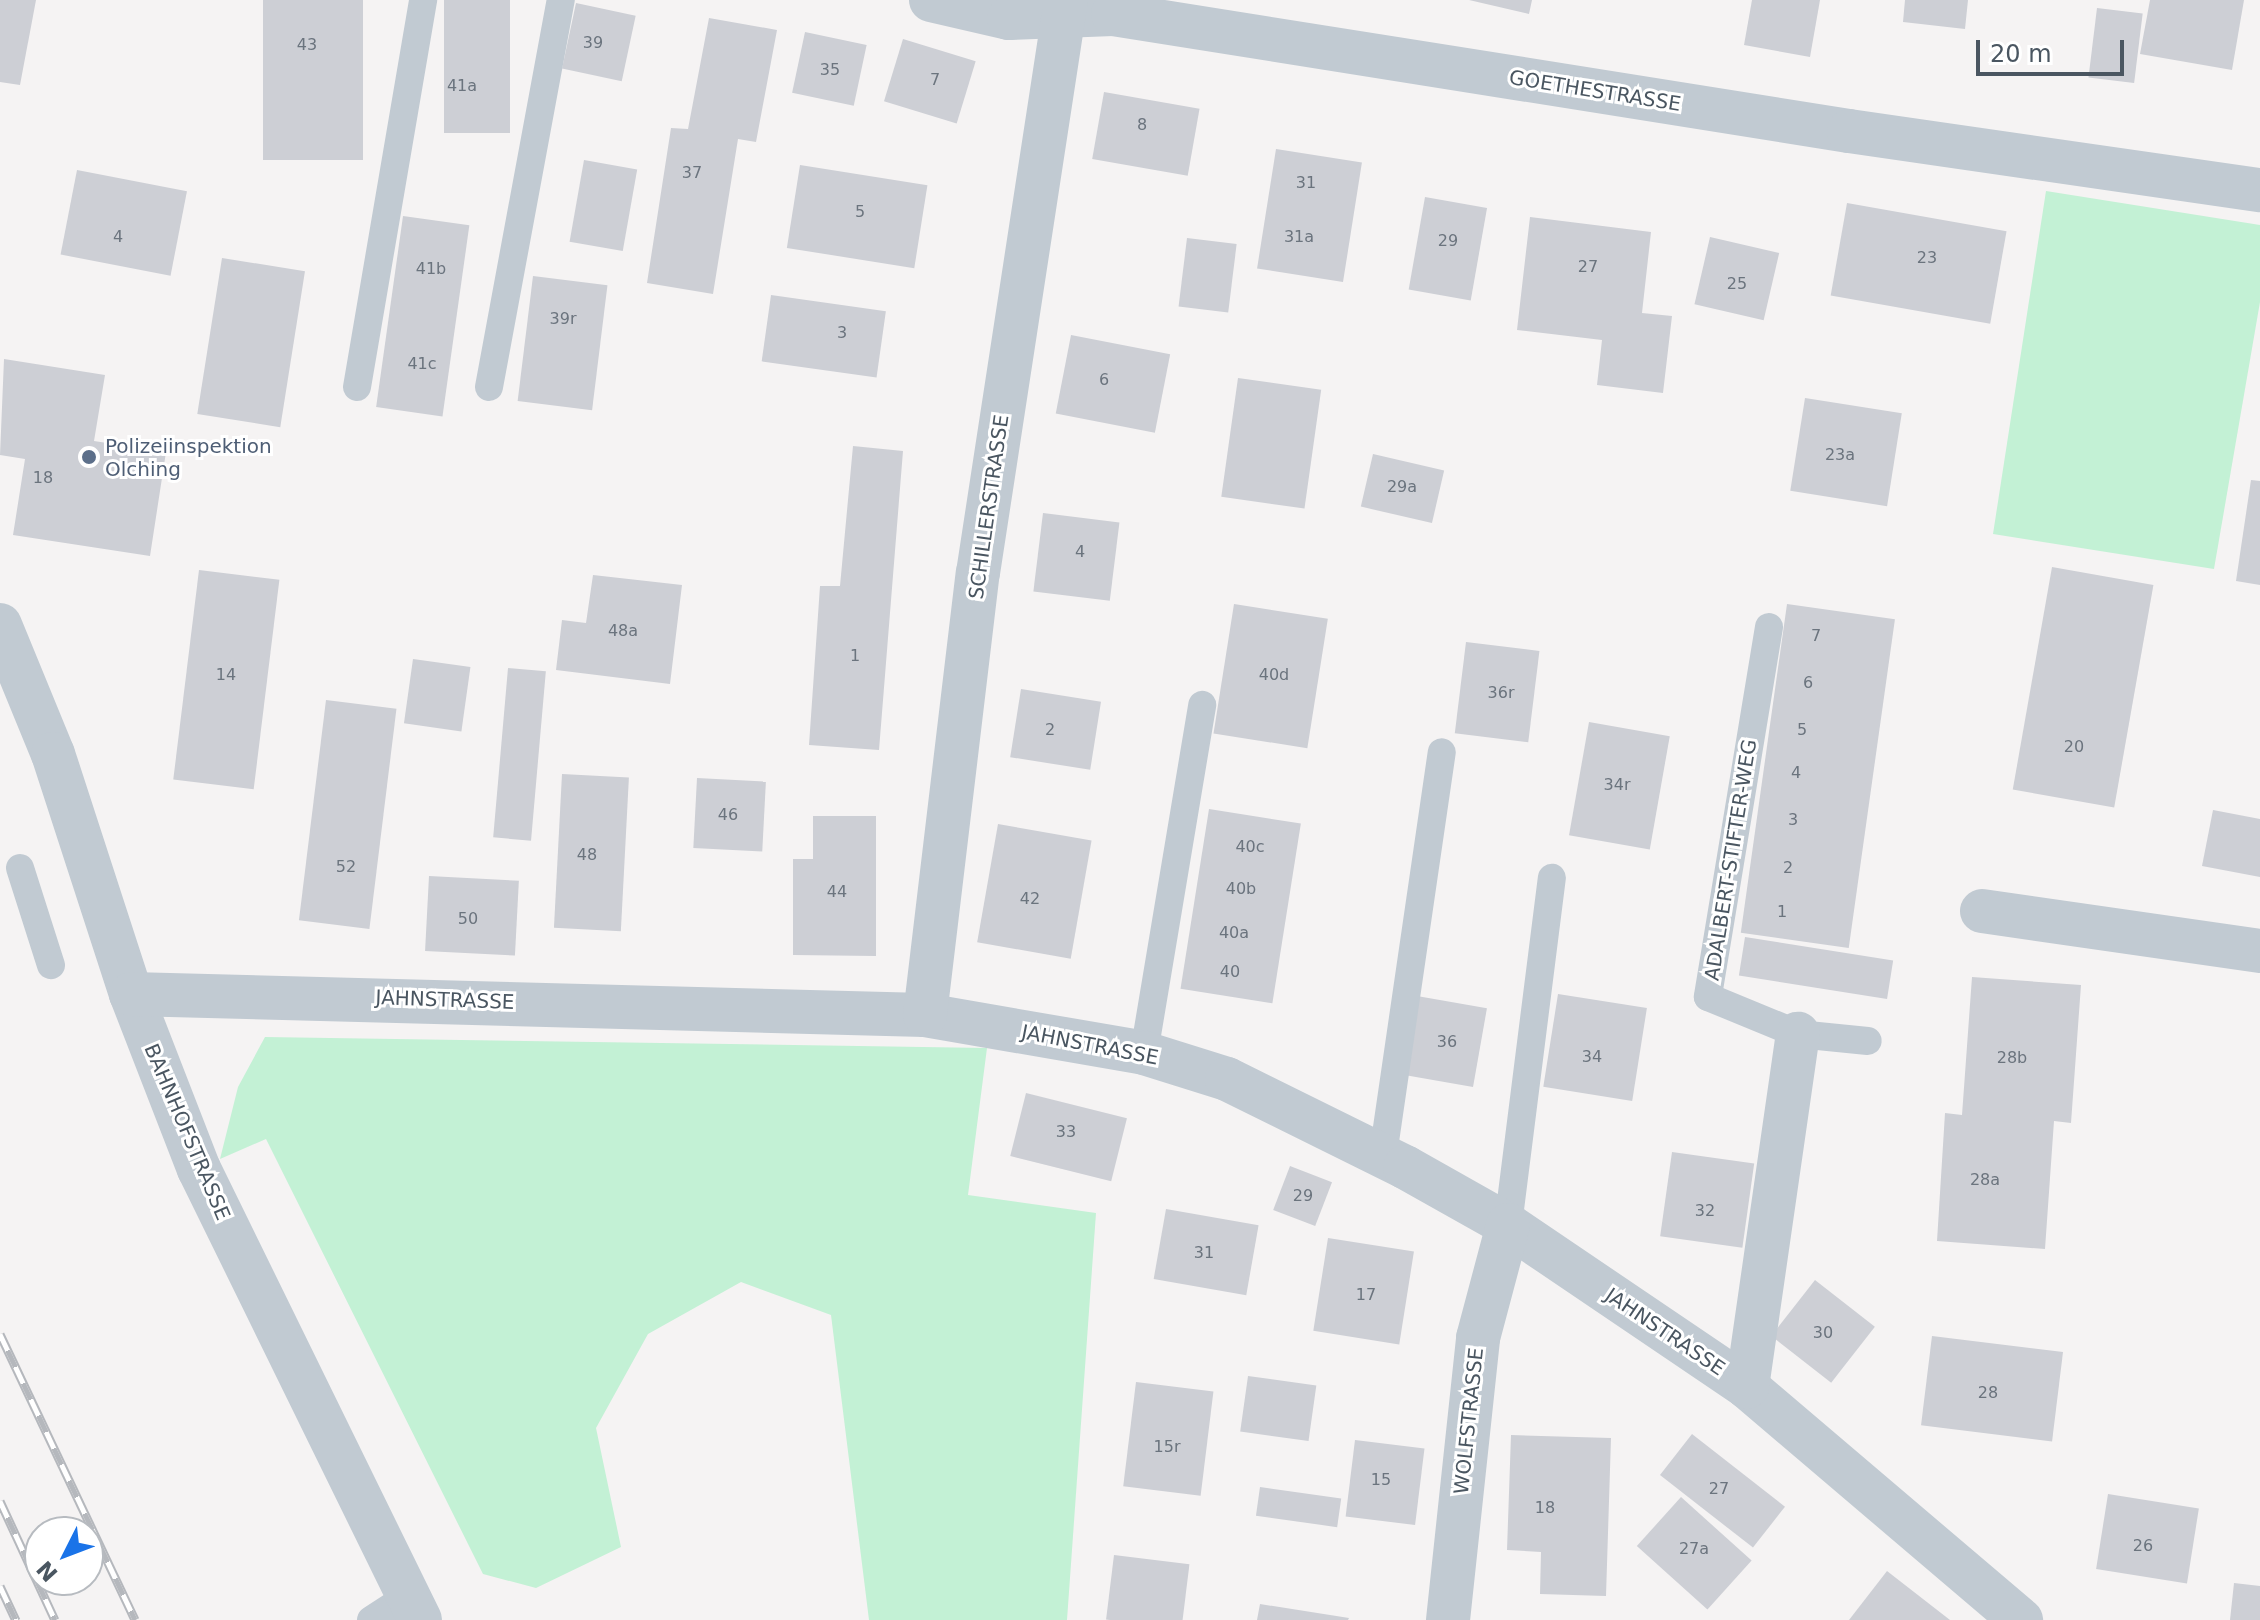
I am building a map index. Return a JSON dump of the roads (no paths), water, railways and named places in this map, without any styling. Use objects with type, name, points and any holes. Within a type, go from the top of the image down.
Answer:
[{"type":"street","name":"GOETHESTRASSE","points":[[931,0],[1009,18],[1064,10],[1113,14],[1849,131],[2260,190]]},
{"type":"street","name":"SCHILLERSTRASSE","points":[[925,1015],[978,573],[1064,10]]},
{"type":"street","name":"BAHNHOFSTRASSE","points":[[0,625],[53,754],[131,994],[199,1169],[414,1608]]},
{"type":"street","points":[[1982,911],[2260,951]]},
{"type":"street","name":"JAHNSTRASSE","points":[[131,994],[925,1015],[1144,1053],[1227,1079],[1383,1155],[1508,1225],[1747,1387],[2021,1620]]},
{"type":"street","points":[[1747,1387],[1798,1034]]},
{"type":"street","name":"WOLFSTRASSE","points":[[1448,1620],[1478,1338],[1508,1225]]},
{"type":"lane","points":[[357,387],[423,0]]},
{"type":"lane","points":[[489,387],[561,0]]},
{"type":"lane","name":"ADALBERT-STIFTER-WEG","points":[[1769,627],[1708,997],[1798,1034],[1868,1041]]},
{"type":"lane","points":[[1144,1053],[1202,705]]},
{"type":"lane","points":[[1383,1155],[1442,752]]},
{"type":"lane","points":[[20,868],[51,965]]},
{"type":"lane","points":[[1508,1225],[1552,878]]},
{"type":"lane","points":[[371,1620],[414,1608]]},
{"type":"railway","points":[[0,1334],[135,1620]]},
{"type":"railway","points":[[0,1501],[55,1620]]},
{"type":"railway","points":[[0,1586],[16,1620]]},
{"type":"place","name":"Polizeiinspektion Olching","points":[[89,457]]}]
